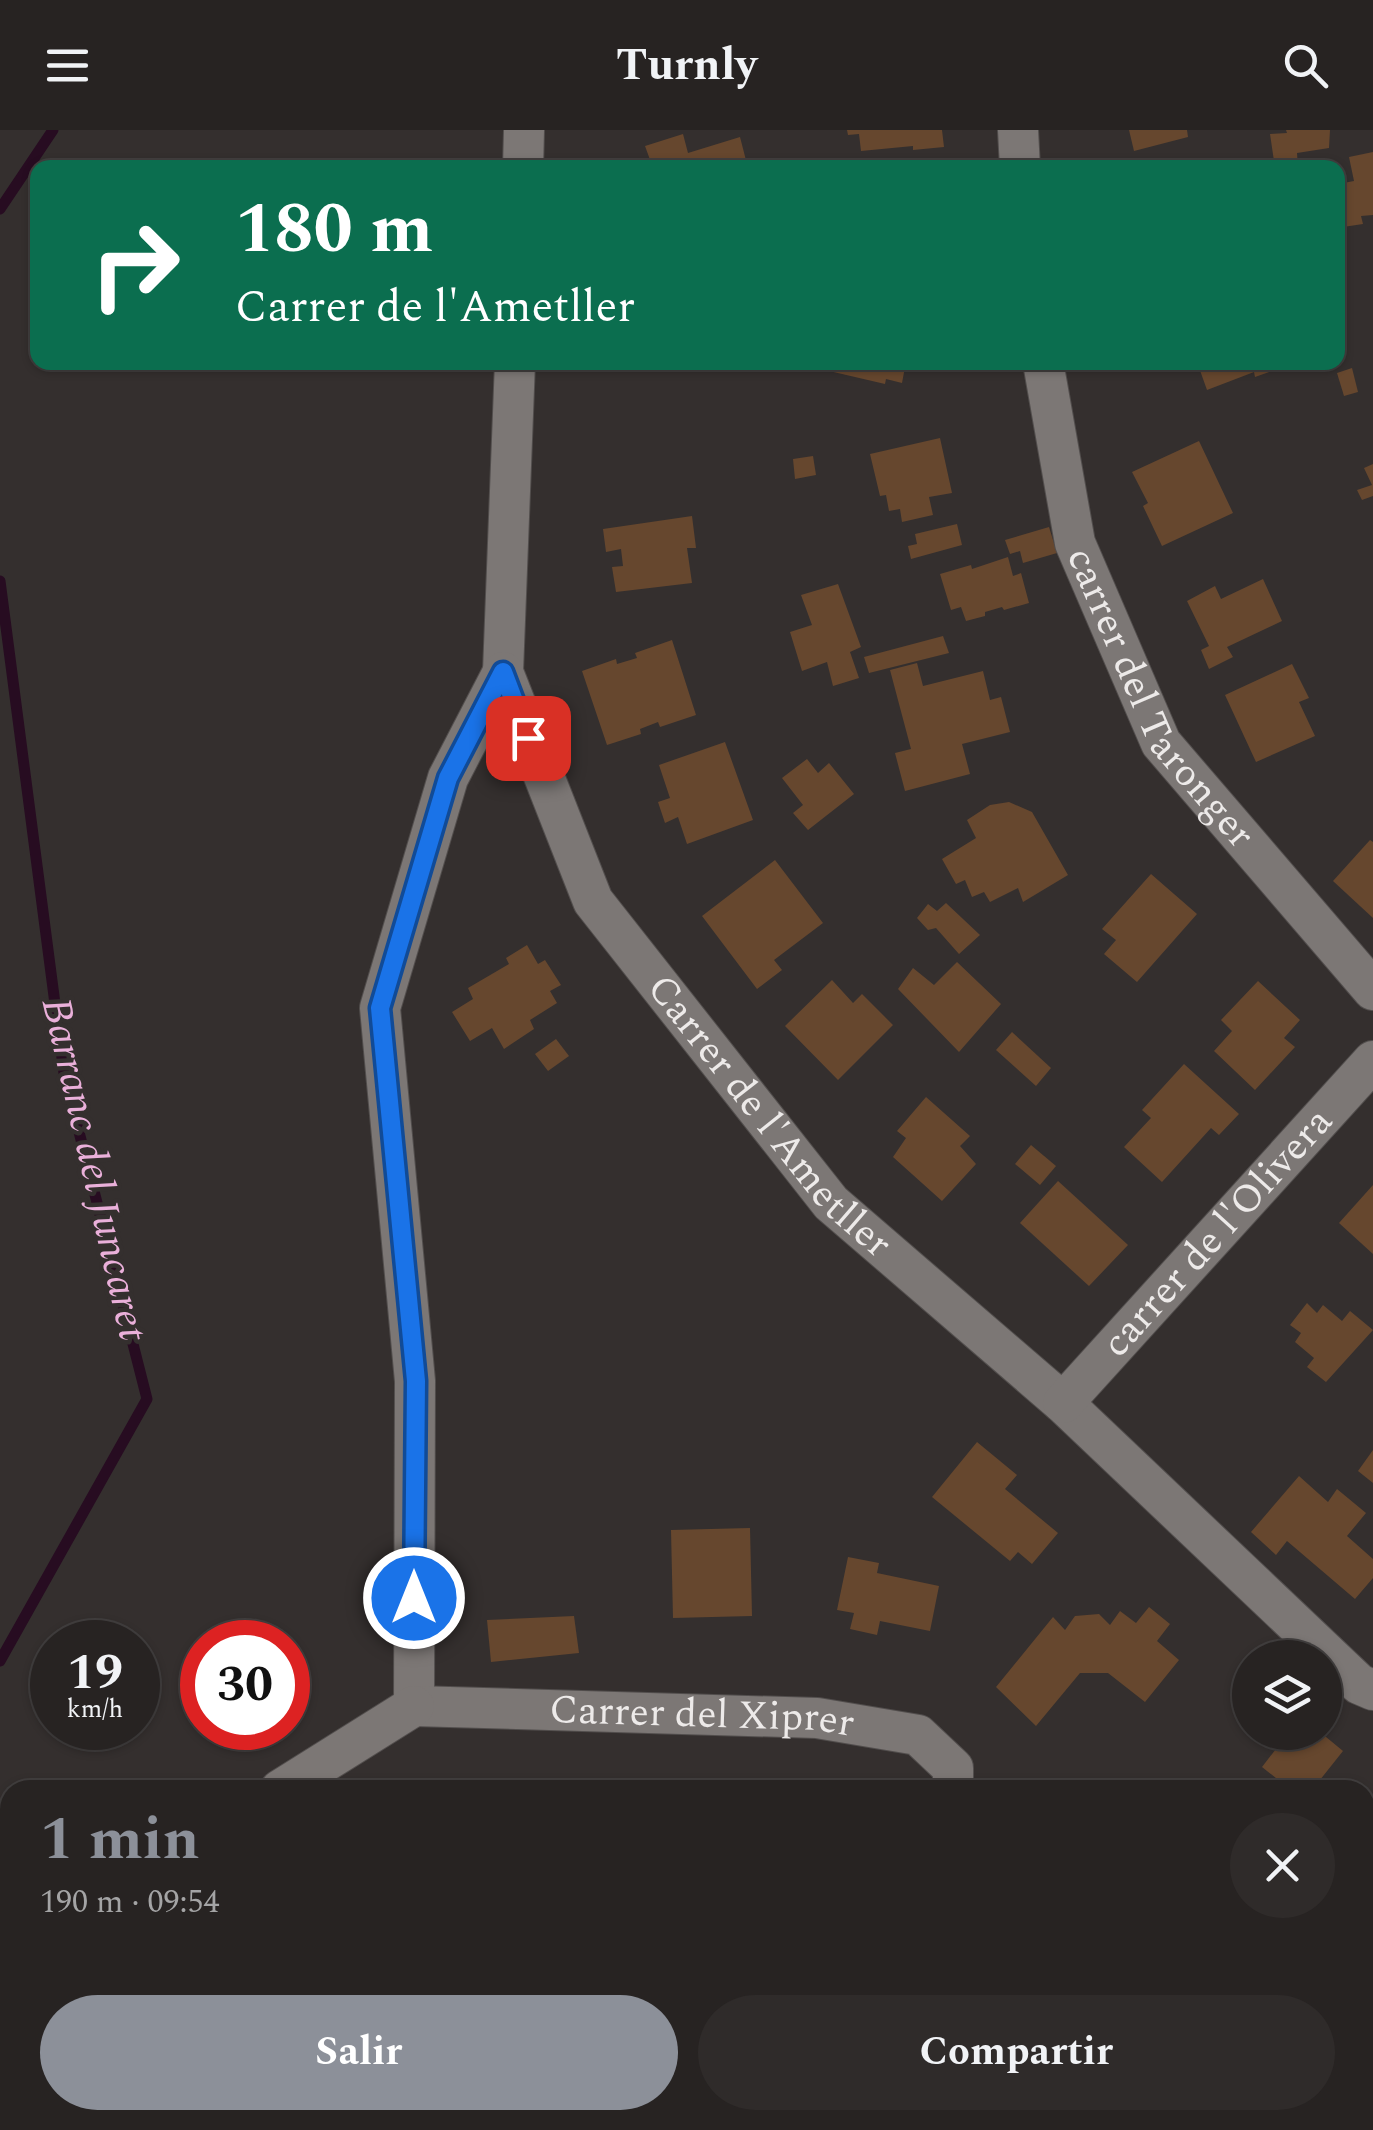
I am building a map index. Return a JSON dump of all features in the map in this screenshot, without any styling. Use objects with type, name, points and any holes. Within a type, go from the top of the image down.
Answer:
[{"type":"street","points":[[1018,130],[1020,160]]},
{"type":"street","name":"Carrer de l'Ametller","points":[[515,370],[503,672],[593,901],[831,1203],[1063,1403],[1359,1684],[1373,1690]]},
{"type":"street","name":"carrer del Taronger","points":[[1044,370],[1075,543],[1161,744],[1373,990]]},
{"type":"street","points":[[296,1780],[414,1706],[416,1381],[380,1008],[448,778],[503,672]]},
{"type":"street","name":"carrer de l'Olivera","points":[[1063,1403],[1373,1060]]},
{"type":"street","name":"Carrer del Xiprer","points":[[414,1706],[817,1718],[918,1735],[954,1768],[953,1780]]},
{"type":"building","points":[[847,130],[942,130],[944,147],[861,151],[859,134],[848,135]]},
{"type":"building","points":[[1129,130],[1187,130],[1188,137],[1134,151]]},
{"type":"building","points":[[1286,130],[1330,130],[1329,148],[1297,153],[1297,160],[1274,160],[1270,134],[1287,133]]},
{"type":"building","points":[[683,134],[688,153],[740,137],[746,160],[650,160],[645,146]]},
{"type":"building","points":[[1373,152],[1373,215],[1361,216],[1363,224],[1345,227],[1345,183],[1354,181],[1349,157]]},
{"type":"building","points":[[1352,368],[1358,392],[1344,396],[1337,373]]},
{"type":"building","points":[[825,370],[904,370],[902,383],[886,379],[885,384]]},
{"type":"building","points":[[1200,370],[1275,370],[1255,377],[1254,372],[1207,390]]},
{"type":"building","points":[[940,438],[952,493],[929,497],[933,515],[902,522],[900,509],[889,511],[886,495],[880,496],[870,454]]},
{"type":"building","points":[[1199,441],[1233,513],[1162,546],[1143,506],[1148,503],[1132,472]]},
{"type":"building","points":[[813,456],[816,475],[795,479],[793,459]]},
{"type":"building","points":[[1373,464],[1373,496],[1362,500],[1357,490],[1372,485],[1364,468]]},
{"type":"building","points":[[692,516],[696,548],[687,548],[692,583],[616,592],[612,567],[623,566],[621,549],[606,552],[603,529]]},
{"type":"building","points":[[957,524],[962,545],[911,559],[908,546],[917,544],[915,534]]},
{"type":"building","points":[[1049,527],[1057,553],[1023,563],[1020,551],[1010,554],[1005,540]]},
{"type":"building","points":[[1008,557],[1013,576],[1021,573],[1029,603],[1004,610],[1002,607],[966,621],[961,607],[951,610],[940,574]]},
{"type":"building","points":[[1263,579],[1282,621],[1227,647],[1233,657],[1209,669],[1201,650],[1209,646],[1187,601],[1215,586],[1221,599]]},
{"type":"building","points":[[838,584],[861,647],[850,652],[859,678],[833,686],[827,662],[802,671],[790,632],[812,625],[801,595]]},
{"type":"building","points":[[943,636],[949,653],[869,673],[864,657]]},
{"type":"building","points":[[672,640],[696,715],[660,727],[658,722],[640,729],[641,734],[607,745],[582,671],[616,659],[617,664],[637,658],[635,653]]},
{"type":"building","points":[[917,663],[923,686],[983,671],[990,700],[1001,697],[1010,732],[962,744],[970,774],[905,791],[895,753],[911,749],[890,670]]},
{"type":"building","points":[[1292,664],[1309,698],[1299,702],[1315,736],[1256,762],[1225,695]]},
{"type":"building","points":[[725,742],[753,820],[687,844],[678,817],[665,823],[658,802],[670,798],[659,765]]},
{"type":"building","points":[[807,759],[818,773],[829,763],[854,794],[808,830],[793,813],[803,805],[782,778]]},
{"type":"building","points":[[1009,802],[1032,812],[1068,875],[1023,902],[1018,888],[990,902],[984,892],[972,897],[965,880],[956,884],[942,859],[976,838],[967,820],[990,805]]},
{"type":"building","points":[[1370,840],[1373,842],[1373,918],[1333,881]]},
{"type":"building","points":[[775,860],[823,923],[774,960],[782,970],[757,989],[702,916]]},
{"type":"building","points":[[1151,874],[1197,914],[1137,982],[1104,954],[1116,940],[1102,929]]},
{"type":"building","points":[[946,903],[980,935],[959,954],[936,928],[928,930],[917,918],[928,904],[937,911]]},
{"type":"building","points":[[527,945],[538,964],[545,960],[561,985],[550,991],[557,1003],[530,1020],[534,1029],[504,1049],[492,1028],[470,1041],[452,1012],[473,999],[468,988],[509,964],[506,958]]},
{"type":"building","points":[[957,962],[1001,1004],[959,1052],[898,989],[913,968],[934,985]]},
{"type":"building","points":[[832,980],[853,1003],[862,994],[893,1025],[838,1080],[785,1026]]},
{"type":"building","points":[[1258,981],[1300,1020],[1284,1038],[1295,1047],[1255,1090],[1214,1051],[1232,1031],[1221,1020]]},
{"type":"building","points":[[1012,1032],[1051,1068],[1036,1086],[996,1050]]},
{"type":"building","points":[[556,1039],[569,1056],[548,1071],[535,1054]]},
{"type":"building","points":[[1184,1064],[1239,1114],[1219,1135],[1211,1128],[1162,1182],[1124,1147],[1151,1118],[1142,1110]]},
{"type":"building","points":[[926,1097],[970,1136],[960,1146],[976,1164],[942,1201],[893,1157],[906,1138],[897,1131]]},
{"type":"building","points":[[1031,1145],[1056,1166],[1040,1185],[1015,1164]]},
{"type":"building","points":[[1058,1181],[1128,1245],[1089,1286],[1020,1223]]},
{"type":"building","points":[[1373,1185],[1373,1254],[1339,1223]]},
{"type":"building","points":[[1307,1303],[1317,1313],[1323,1305],[1342,1321],[1350,1311],[1373,1330],[1326,1382],[1307,1367],[1314,1358],[1295,1342],[1301,1333],[1290,1325]]},
{"type":"building","points":[[977,1442],[1017,1475],[1005,1489],[1058,1533],[1032,1564],[1018,1552],[1010,1561],[932,1497]]},
{"type":"building","points":[[1373,1450],[1373,1483],[1358,1471]]},
{"type":"building","points":[[1299,1476],[1328,1502],[1337,1489],[1366,1513],[1347,1536],[1373,1559],[1373,1578],[1355,1599],[1287,1541],[1276,1555],[1251,1532]]},
{"type":"building","points":[[750,1528],[752,1616],[673,1618],[671,1530]]},
{"type":"building","points":[[848,1557],[879,1563],[877,1573],[939,1586],[930,1631],[880,1621],[877,1635],[850,1629],[854,1613],[837,1610]]},
{"type":"building","points":[[1149,1607],[1170,1624],[1157,1641],[1179,1660],[1145,1702],[1108,1673],[1080,1673],[1036,1726],[996,1687],[1053,1617],[1065,1630],[1075,1616],[1099,1614],[1110,1625],[1120,1611],[1136,1623]]},
{"type":"building","points":[[574,1616],[579,1653],[491,1662],[487,1620]]},
{"type":"building","points":[[1275,1750],[1343,1751],[1320,1780],[1278,1780],[1262,1767]]},
{"type":"waterway","name":"Barranc del Juncaret","points":[[33,160],[53,130]]},
{"type":"waterway","name":"Barranc del Juncaret","points":[[0,209],[30,164]]},
{"type":"waterway","name":"Barranc del Juncaret","points":[[0,581],[64,1073],[147,1399],[0,1661]]},
{"type":"route","points":[[414,1598],[416,1381],[380,1008],[448,778],[503,672],[528,738]]}]
